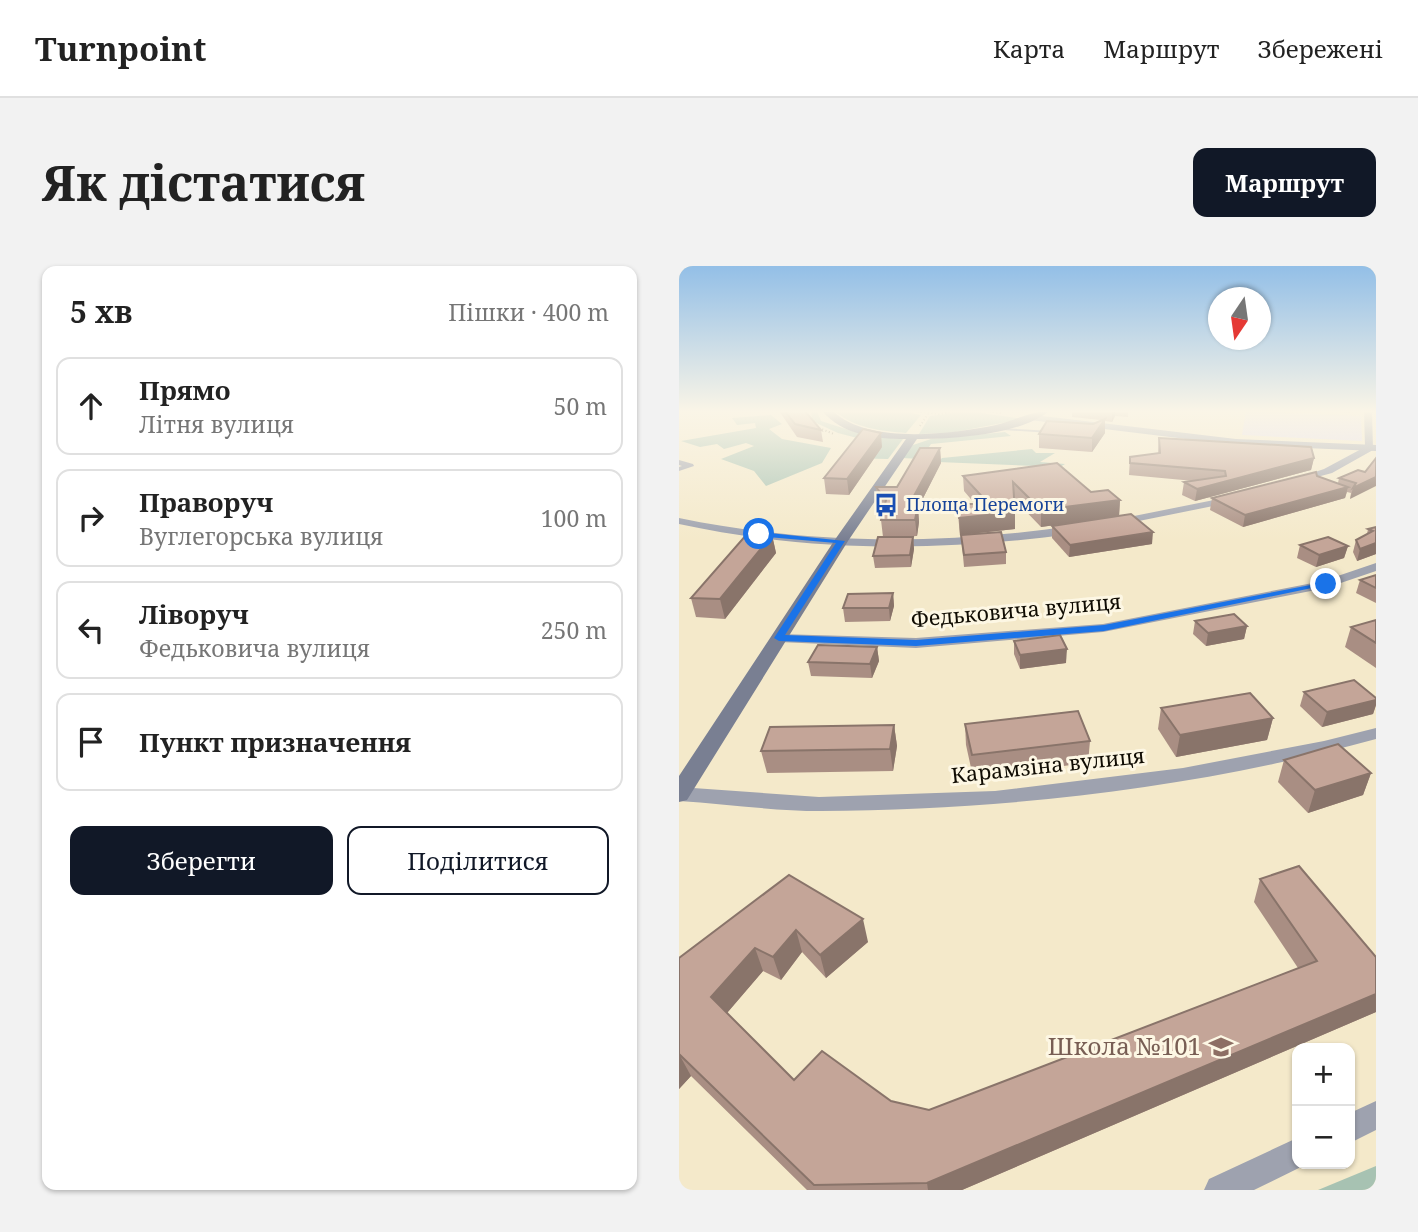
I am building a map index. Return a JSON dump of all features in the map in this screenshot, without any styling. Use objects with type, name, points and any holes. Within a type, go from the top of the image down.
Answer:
[{"type":"main road","points":[[679,794],[841,541],[901,454]]},
{"type":"street","points":[[1281,487],[1328,471],[1361,454]]},
{"type":"street","points":[[679,461],[690,466],[679,469]]},
{"type":"street","points":[[1095,526],[1187,510],[1241,497]]},
{"type":"street","points":[[679,521],[746,533],[841,541],[939,541],[1042,535],[1082,528]]},
{"type":"street","name":"Федьковича вулиця","points":[[779,638],[916,643],[1104,628],[1326,584],[1376,567]]},
{"type":"street","name":"Карамзіна вулиця","points":[[679,794],[819,804],[995,798],[1183,774],[1325,747],[1376,733]]},
{"type":"street","points":[[1355,1126],[1376,1115]]},
{"type":"street","points":[[1220,1190],[1292,1155]]},
{"type":"green space","points":[[733,454],[827,454],[822,463],[766,486],[754,471],[721,459]]},
{"type":"green space","points":[[849,454],[892,454],[888,459],[845,458]]},
{"type":"green space","points":[[905,454],[924,454],[921,459],[902,458]]},
{"type":"green space","points":[[981,454],[1053,454],[1040,462],[1065,464],[1060,467],[938,462],[942,458]]},
{"type":"green space","points":[[1376,1166],[1376,1190],[1318,1190]]},
{"type":"building","points":[[843,454],[865,454],[847,479],[824,478]]},
{"type":"building","points":[[916,454],[937,454],[909,505],[918,505],[915,520],[881,520],[886,500],[876,487],[897,487]]},
{"type":"building","points":[[1152,454],[1313,454],[1314,458],[1197,489],[1184,482],[1226,476],[1225,471],[1130,463],[1130,457]]},
{"type":"building","points":[[1376,458],[1376,477],[1353,488],[1356,483],[1339,478],[1358,470],[1365,472]]},
{"type":"building","points":[[1057,463],[1091,492],[1108,490],[1120,500],[1041,510],[1013,482],[1015,512],[959,518],[957,504],[989,504],[963,476]]},
{"type":"building","points":[[1316,472],[1317,476],[1348,487],[1245,515],[1212,498]]},
{"type":"building","points":[[1131,514],[1153,532],[1070,545],[1052,526]]},
{"type":"building","points":[[1376,527],[1376,543],[1360,549],[1356,540],[1373,531],[1368,529]]},
{"type":"building","points":[[1001,532],[1006,552],[964,555],[961,535]]},
{"type":"building","points":[[747,534],[772,535],[720,599],[691,598]]},
{"type":"building","points":[[878,537],[913,537],[910,555],[873,556]]},
{"type":"building","points":[[1328,537],[1348,546],[1319,555],[1300,545]]},
{"type":"building","points":[[1376,575],[1376,588],[1360,580]]},
{"type":"building","points":[[893,593],[889,608],[843,608],[848,594]]},
{"type":"building","points":[[1234,614],[1247,626],[1208,633],[1195,621]]},
{"type":"building","points":[[1376,620],[1376,643],[1351,627]]},
{"type":"building","points":[[1060,635],[1067,649],[1020,655],[1014,641]]},
{"type":"building","points":[[818,645],[877,647],[870,664],[808,662]]},
{"type":"building","points":[[1354,680],[1376,700],[1327,712],[1304,692]]},
{"type":"building","points":[[1250,693],[1273,718],[1180,735],[1161,708]]},
{"type":"building","points":[[1078,711],[1090,741],[972,755],[965,724]]},
{"type":"building","points":[[894,725],[890,749],[761,751],[770,727]]},
{"type":"building","points":[[1338,744],[1371,773],[1315,790],[1284,760]]},
{"type":"building","name":"Школа №101","points":[[1299,866],[1376,957],[1376,994],[927,1183],[814,1185],[679,1054],[679,958],[789,875],[863,919],[820,955],[796,930],[773,957],[755,948],[711,997],[794,1080],[822,1051],[891,1101],[929,1110],[1317,961],[1260,879]]},
{"type":"place","name":"Площа Перемоги","points":[[886,505]]},
{"type":"place","name":"Школа №101","points":[[1221,1047]]},
{"type":"route","points":[[759,534],[841,541],[779,638],[916,643],[1104,628],[1326,584]]}]
